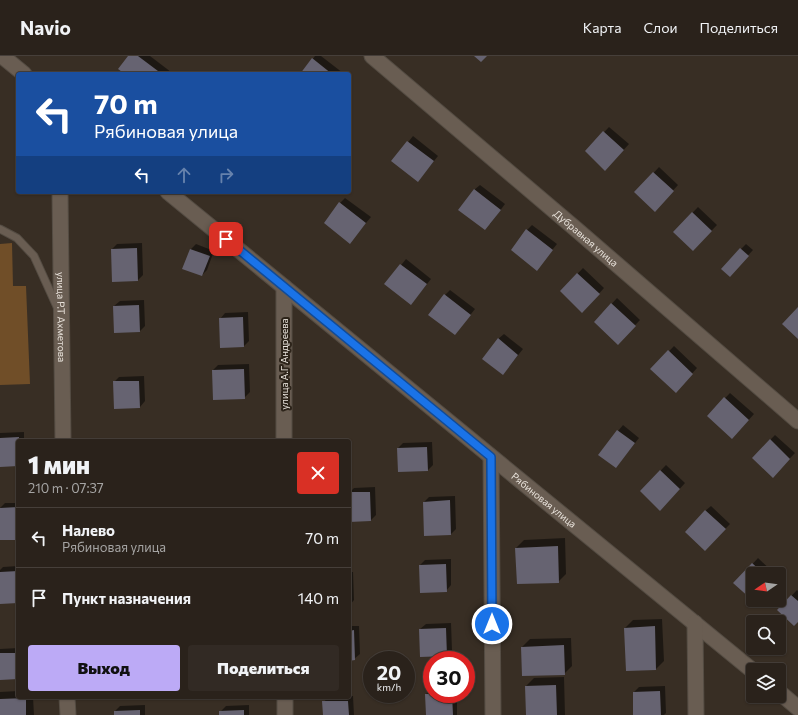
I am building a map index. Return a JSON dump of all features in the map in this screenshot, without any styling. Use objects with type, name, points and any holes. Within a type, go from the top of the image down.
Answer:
[{"type":"street","points":[[2,56],[22,72]]},
{"type":"street","name":"Дубравная улица","points":[[372,56],[589,240],[798,422]]},
{"type":"street","name":"улица Р.Т Ахметова","points":[[60,194],[64,439]]},
{"type":"street","name":"Рябиновая улица","points":[[170,194],[746,665]]},
{"type":"street","name":"улица А.Г Андреева","points":[[284,287],[284,439]]},
{"type":"street","points":[[491,457],[493,715]]},
{"type":"street","points":[[695,623],[696,715]]},
{"type":"street","points":[[786,698],[798,708]]},
{"type":"street","points":[[67,699],[68,715]]},
{"type":"street","points":[[285,699],[285,715]]},
{"type":"lane","points":[[0,229],[17,238],[34,256],[62,318]]},
{"type":"shaded area","points":[[12,243],[13,286],[26,286],[30,384],[0,385],[0,244]]},
{"type":"building","points":[[128,56],[138,56],[159,72],[122,72],[118,69]]},
{"type":"building","points":[[474,56],[487,56],[481,62]]},
{"type":"building","points":[[312,58],[330,72],[302,72]]},
{"type":"building","points":[[603,131],[624,150],[605,171],[585,151]]},
{"type":"building","points":[[407,141],[434,161],[418,182],[391,161]]},
{"type":"building","points":[[653,172],[674,191],[655,212],[634,192]]},
{"type":"building","points":[[474,189],[501,210],[485,230],[458,210]]},
{"type":"building","points":[[339,202],[366,223],[350,244],[324,223]]},
{"type":"building","points":[[692,212],[712,231],[693,251],[673,232]]},
{"type":"building","points":[[526,229],[553,250],[537,271],[511,250]]},
{"type":"building","points":[[137,248],[138,281],[112,282],[111,249]]},
{"type":"building","points":[[740,248],[749,256],[730,277],[721,269]]},
{"type":"building","points":[[190,249],[210,256],[202,276],[182,269]]},
{"type":"building","points":[[400,264],[427,284],[411,305],[384,284]]},
{"type":"building","points":[[577,273],[600,294],[582,313],[560,291]]},
{"type":"building","points":[[444,294],[471,315],[455,335],[428,315]]},
{"type":"building","points":[[611,303],[636,326],[618,345],[594,322]]},
{"type":"building","points":[[139,305],[140,332],[114,333],[113,306]]},
{"type":"building","points":[[798,307],[798,339],[782,324]]},
{"type":"building","points":[[243,317],[244,347],[220,348],[219,318]]},
{"type":"building","points":[[498,338],[518,355],[503,375],[482,359]]},
{"type":"building","points":[[668,350],[693,374],[676,393],[650,369]]},
{"type":"building","points":[[244,369],[245,399],[213,400],[212,370]]},
{"type":"building","points":[[113,381],[139,381],[140,408],[114,409]]},
{"type":"building","points":[[724,397],[749,420],[732,439],[707,416]]},
{"type":"building","points":[[617,430],[635,443],[616,468],[598,455]]},
{"type":"building","points":[[19,437],[19,439],[16,439],[16,466],[0,467],[0,438]]},
{"type":"building","points":[[770,439],[790,459],[773,478],[752,458]]},
{"type":"building","points":[[427,447],[428,471],[398,472],[397,448]]},
{"type":"building","points":[[660,470],[680,489],[660,511],[640,491]]},
{"type":"building","points":[[351,492],[370,492],[371,521],[351,522]]},
{"type":"building","points":[[450,500],[451,535],[424,536],[423,502]]},
{"type":"building","points":[[16,507],[16,540],[0,540],[0,508]]},
{"type":"building","points":[[705,510],[726,529],[705,551],[685,532]]},
{"type":"building","points":[[558,546],[559,583],[517,584],[515,548]]},
{"type":"building","points":[[752,563],[756,567],[748,567]]},
{"type":"building","points":[[446,564],[447,592],[420,593],[419,565]]},
{"type":"building","points":[[746,569],[746,595],[733,583]]},
{"type":"building","points":[[16,571],[16,603],[0,604],[0,572]]},
{"type":"building","points":[[791,595],[798,601],[798,622],[794,626],[786,618],[786,615],[782,615],[777,610],[780,607],[786,607],[786,600]]},
{"type":"building","points":[[655,626],[656,670],[626,671],[624,628]]},
{"type":"building","points":[[446,628],[447,651],[423,651],[423,657],[420,657],[419,629]]},
{"type":"building","points":[[354,630],[355,660],[351,661],[351,631]]},
{"type":"building","points":[[564,645],[565,675],[522,676],[521,647]]},
{"type":"building","points":[[0,653],[16,653],[16,679],[0,680]]},
{"type":"building","points":[[556,685],[557,715],[526,715],[525,686]]},
{"type":"building","points":[[660,691],[661,715],[633,715],[633,692]]},
{"type":"building","points":[[0,699],[26,699],[26,715],[0,715]]},
{"type":"building","points":[[322,701],[348,701],[349,715],[323,715]]},
{"type":"building","points":[[425,703],[452,703],[453,715],[426,715]]},
{"type":"building","points":[[140,710],[140,715],[114,715],[114,711]]},
{"type":"building","points":[[244,710],[244,715],[219,715],[219,711]]},
{"type":"route","points":[[226,239],[491,457],[492,624]]}]
